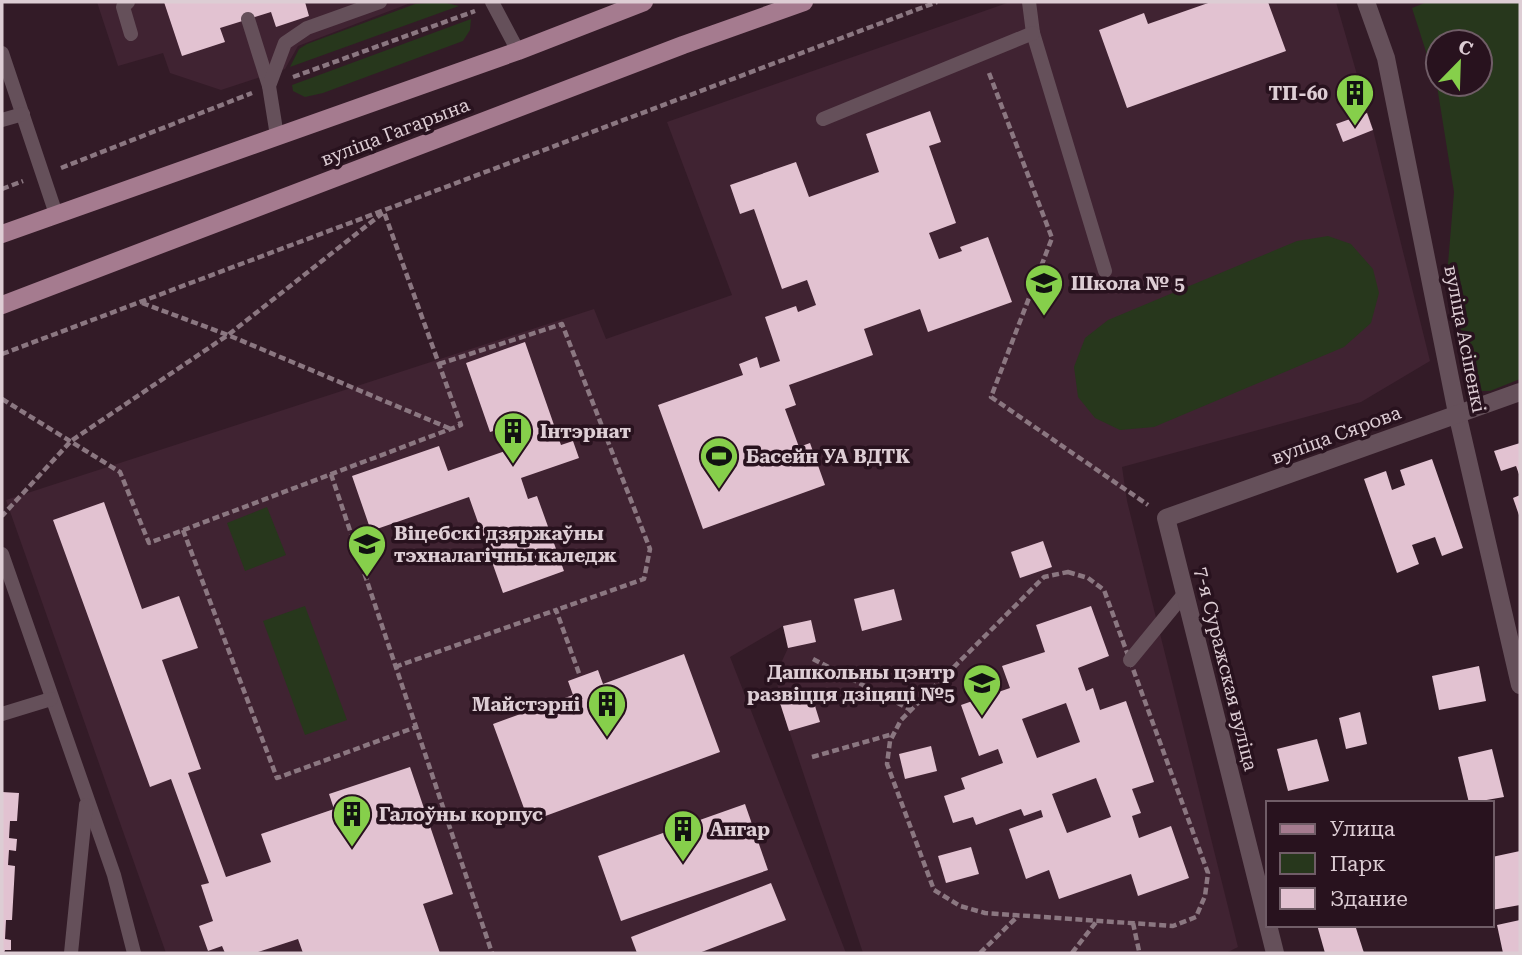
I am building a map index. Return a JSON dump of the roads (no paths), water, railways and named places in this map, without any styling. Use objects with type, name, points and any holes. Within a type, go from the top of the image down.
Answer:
[{"type":"main road","name":"вуліца Гагарына","points":[[2,234],[518,51],[645,2]]},
{"type":"main road","name":"вуліца Гагарына","points":[[2,305],[683,45],[804,2]]},
{"type":"street","name":"вуліца Асіпенкі","points":[[1373,4],[1457,413],[1520,685]]},
{"type":"street","name":"вуліца Сярова","points":[[1166,518],[1520,392]]},
{"type":"street","name":"7-я Суражская вуліца","points":[[1166,518],[1266,917]]},
{"type":"street","name":"7-я Суражская вуліца","points":[[1268,927],[1275,953]]},
{"type":"lane","points":[[128,2],[123,6],[131,34]]},
{"type":"lane","points":[[269,86],[285,43],[307,27],[380,2]]},
{"type":"lane","points":[[494,2],[518,51]]},
{"type":"lane","points":[[1029,2],[1032,33],[1105,271]]},
{"type":"lane","points":[[248,19],[269,86],[277,136]]},
{"type":"lane","points":[[823,119],[1032,33]]},
{"type":"lane","points":[[2,53],[57,214]]},
{"type":"lane","points":[[2,120],[23,114]]},
{"type":"lane","points":[[2,554],[114,875],[134,953]]},
{"type":"lane","points":[[1130,660],[1185,593]]},
{"type":"lane","points":[[2,715],[51,699]]},
{"type":"lane","points":[[71,953],[87,800]]},
{"type":"place","name":"ТП-60","points":[[1355,127]]},
{"type":"place","name":"Школа № 5","points":[[1044,317]]},
{"type":"place","name":"Інтэрнат","points":[[513,465]]},
{"type":"place","name":"Басейн УА ВДТК","points":[[719,490]]},
{"type":"place","name":"Віцебскі дзяржаўны тэхналагічны каледж","points":[[367,578]]},
{"type":"place","name":"Дашкольны цэнтр развіцця дзіцяці №5","points":[[982,717]]},
{"type":"place","name":"Майстэрні","points":[[607,738]]},
{"type":"place","name":"Галоўны корпус","points":[[352,848]]},
{"type":"place","name":"Ангар","points":[[683,863]]}]
